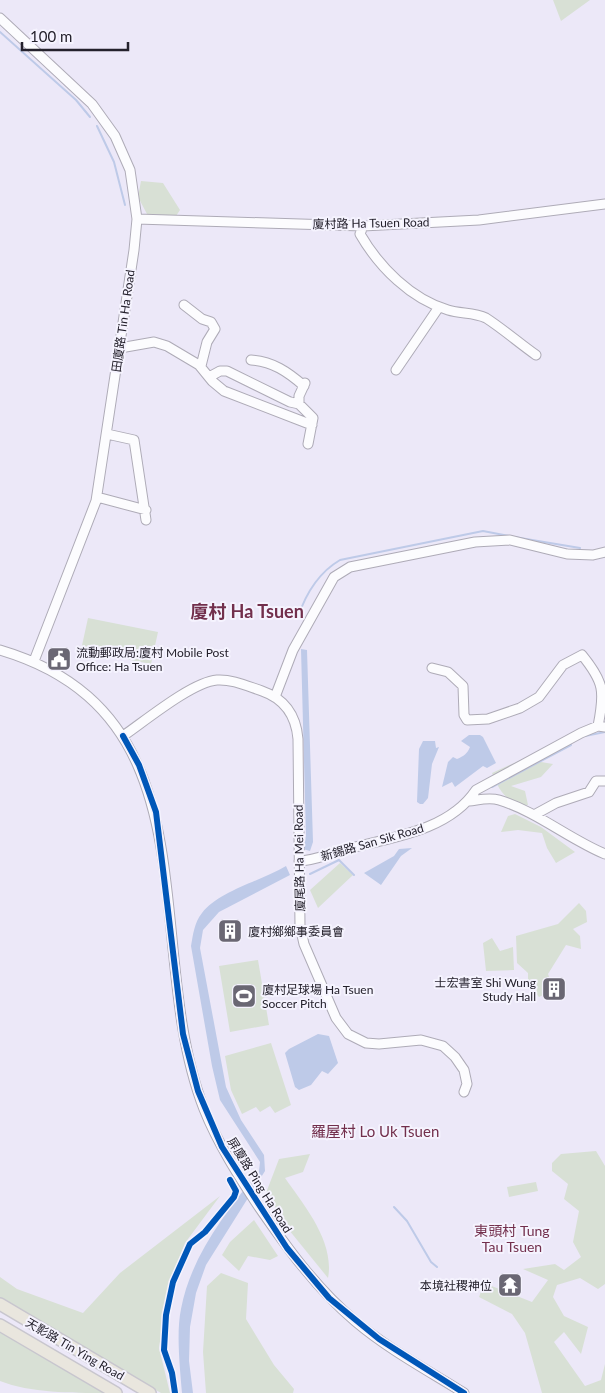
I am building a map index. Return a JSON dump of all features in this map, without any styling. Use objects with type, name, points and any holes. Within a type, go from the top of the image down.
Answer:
[{"type":"main road","name":"天影路 Tin Ying Road","points":[[0,1304],[150,1393]]},
{"type":"main road","name":"天影路 Tin Ying Road","points":[[0,1325],[116,1393]]},
{"type":"street","name":"田廈路 Tin Ha Road","points":[[0,18],[92,104],[103,118],[115,136],[130,170],[137,219],[120,348],[97,497],[87,528],[34,661]]},
{"type":"street","name":"廈村路 Ha Tsuen Road","points":[[137,219],[363,226],[478,220],[605,204]]},
{"type":"street","points":[[363,226],[360,234],[384,267],[409,290],[426,302],[439,307],[485,318],[536,355]]},
{"type":"street","points":[[184,305],[202,319],[211,322],[215,329],[207,342],[201,366]]},
{"type":"street","points":[[396,370],[439,307]]},
{"type":"street","points":[[120,348],[154,342],[167,346],[201,366],[224,390],[243,400],[312,425]]},
{"type":"street","points":[[251,360],[263,361],[279,368],[304,385],[299,396],[299,404]]},
{"type":"street","points":[[209,376],[220,371],[227,371],[290,402],[299,404],[311,414],[312,425],[308,444]]},
{"type":"street","points":[[97,497],[146,515],[134,440],[107,434]]},
{"type":"street","points":[[275,697],[293,650],[334,577],[350,567],[484,542],[510,540],[567,554],[593,555],[605,552]]},
{"type":"street","name":"屏廈路 Ping Ha Road","points":[[0,650],[34,661],[63,677],[85,694],[123,736],[139,765],[156,812],[179,1006],[193,1076],[214,1132],[252,1196],[293,1256],[342,1310],[386,1344],[464,1393]]},
{"type":"street","points":[[432,668],[448,672],[463,686],[464,715],[467,720],[488,719],[520,708],[539,697],[563,665],[582,655],[598,676],[602,687],[602,726],[563,742],[476,790],[469,801]]},
{"type":"street","name":"廈尾路 Ha Mei Road","points":[[123,736],[194,688],[208,682],[233,682],[275,697],[290,711],[297,730],[300,919],[302,938],[341,1026],[352,1036],[366,1043],[379,1044],[421,1040],[438,1043],[452,1053],[461,1065],[467,1084],[464,1092]]},
{"type":"street","points":[[534,815],[556,803],[589,792],[596,782],[605,781]]},
{"type":"street","points":[[469,801],[485,798],[499,800],[534,815],[585,846],[605,854]]},
{"type":"street","name":"新錫路 San Sik Road","points":[[299,861],[308,861],[340,850],[422,829],[469,801]]},
{"type":"shaded area","points":[[553,0],[590,0],[561,21]]},
{"type":"shaded area","points":[[141,181],[163,183],[180,210],[176,216],[147,214],[138,197]]},
{"type":"shaded area","points":[[88,618],[158,632],[151,664],[81,650]]},
{"type":"shaded area","points":[[523,759],[553,764],[541,777],[511,786],[525,791],[528,805],[509,799],[501,791],[492,773]]},
{"type":"shaded area","points":[[515,814],[541,827],[575,852],[556,863],[547,848],[542,833],[518,830],[501,832],[508,816]]},
{"type":"shaded area","points":[[340,863],[353,875],[318,908],[310,890]]},
{"type":"shaded area","points":[[579,903],[586,911],[587,922],[573,929],[580,936],[581,949],[566,945],[548,974],[554,990],[539,997],[528,984],[528,973],[517,963],[516,936],[558,924]]},
{"type":"shaded area","points":[[492,938],[500,951],[513,947],[514,970],[486,971],[483,943]]},
{"type":"shaded area","name":"廈村足球場 Ha Tsuen Soccer Pitch","points":[[258,960],[269,1025],[230,1032],[219,966]]},
{"type":"shaded area","points":[[271,1043],[291,1105],[275,1113],[270,1106],[260,1112],[256,1107],[242,1114],[231,1090],[225,1056]]},
{"type":"shaded area","points":[[596,1151],[605,1166],[605,1284],[598,1289],[580,1278],[557,1285],[553,1297],[564,1316],[588,1327],[581,1354],[564,1332],[554,1342],[585,1386],[601,1380],[605,1364],[605,1393],[542,1393],[525,1333],[512,1314],[479,1297],[484,1283],[532,1302],[548,1280],[523,1269],[555,1264],[564,1270],[581,1257],[573,1242],[579,1211],[564,1199],[568,1184],[552,1171],[552,1163],[561,1154]]},
{"type":"shaded area","points":[[310,1154],[303,1172],[285,1178],[309,1212],[322,1238],[329,1264],[328,1278],[289,1230],[266,1193],[279,1159]]},
{"type":"shaded area","points":[[536,1182],[538,1191],[509,1197],[507,1187]]},
{"type":"shaded area","points":[[220,1196],[185,1243],[169,1285],[159,1348],[170,1393],[161,1393],[0,1299],[0,1277],[17,1289],[83,1313],[120,1273]]},
{"type":"shaded area","points":[[254,1220],[278,1256],[270,1260],[248,1256],[239,1271],[222,1255],[230,1242]]},
{"type":"shaded area","points":[[221,1273],[248,1283],[246,1319],[274,1365],[294,1389],[293,1393],[206,1393],[203,1352],[207,1286]]},
{"type":"shaded area","points":[[0,1332],[106,1393],[38,1390],[0,1381]]},
{"type":"water","points":[[301,649],[307,650],[313,842],[310,851],[303,849],[306,836]]},
{"type":"water","points":[[469,735],[480,735],[483,737],[496,763],[487,768],[483,766],[455,787],[452,782],[442,787],[448,762],[453,757],[457,759],[462,757],[469,749],[470,747],[461,741]]},
{"type":"water","points":[[423,741],[435,741],[436,748],[439,747],[432,764],[428,798],[423,804],[420,804],[417,802],[419,749]]},
{"type":"water","points":[[412,848],[401,856],[381,885],[364,873],[394,856],[399,849]]},
{"type":"water","points":[[286,866],[290,875],[219,912],[203,930],[200,948],[226,1087],[241,1120],[264,1155],[265,1171],[206,1265],[196,1293],[190,1327],[189,1361],[193,1393],[182,1393],[179,1329],[181,1309],[186,1290],[201,1253],[234,1202],[259,1171],[260,1162],[220,1100],[212,1066],[191,946],[193,933],[197,921],[209,905],[229,892]]},
{"type":"water","points":[[318,1034],[329,1036],[338,1063],[328,1074],[322,1071],[311,1085],[299,1090],[295,1087],[285,1053]]},
{"type":"waterway","points":[[0,32],[76,100],[90,117]]},
{"type":"waterway","points":[[97,126],[114,162],[125,205]]},
{"type":"waterway","points":[[298,617],[305,600],[319,577],[340,560],[483,531],[509,536]]},
{"type":"waterway","points":[[514,537],[580,548]]},
{"type":"waterway","points":[[585,736],[605,732]]},
{"type":"waterway","points":[[492,787],[571,745],[570,743]]},
{"type":"waterway","points":[[310,874],[339,860],[354,875]]},
{"type":"waterway","points":[[394,1207],[407,1221],[431,1262],[437,1267]]},
{"type":"cycle path","points":[[123,736],[139,765],[156,812],[183,1034],[198,1091],[222,1147],[287,1248],[329,1298],[379,1339],[464,1393]]},
{"type":"cycle path","points":[[175,1393],[172,1373],[164,1350],[166,1315],[173,1282],[190,1244],[205,1232],[234,1197],[236,1191],[230,1180]]},
{"type":"place","name":"流動郵政局:廈村 Mobile Post Office: Ha Tsuen","points":[[59,659]]},
{"type":"place","name":"廈村鄉鄉事委員會","points":[[230,931]]},
{"type":"place","name":"士宏書室 Shi Wung Study Hall","points":[[554,989]]},
{"type":"place","name":"廈村足球場 Ha Tsuen Soccer Pitch","points":[[244,996]]},
{"type":"place","name":"本境社稷神位","points":[[510,1285]]},
{"type":"district","name":"廈村 Ha Tsuen","points":[[247,611]]},
{"type":"district","name":"羅屋村 Lo Uk Tsuen","points":[[375,1131]]},
{"type":"district","name":"東頭村 Tung Tau Tsuen","points":[[512,1238]]}]
